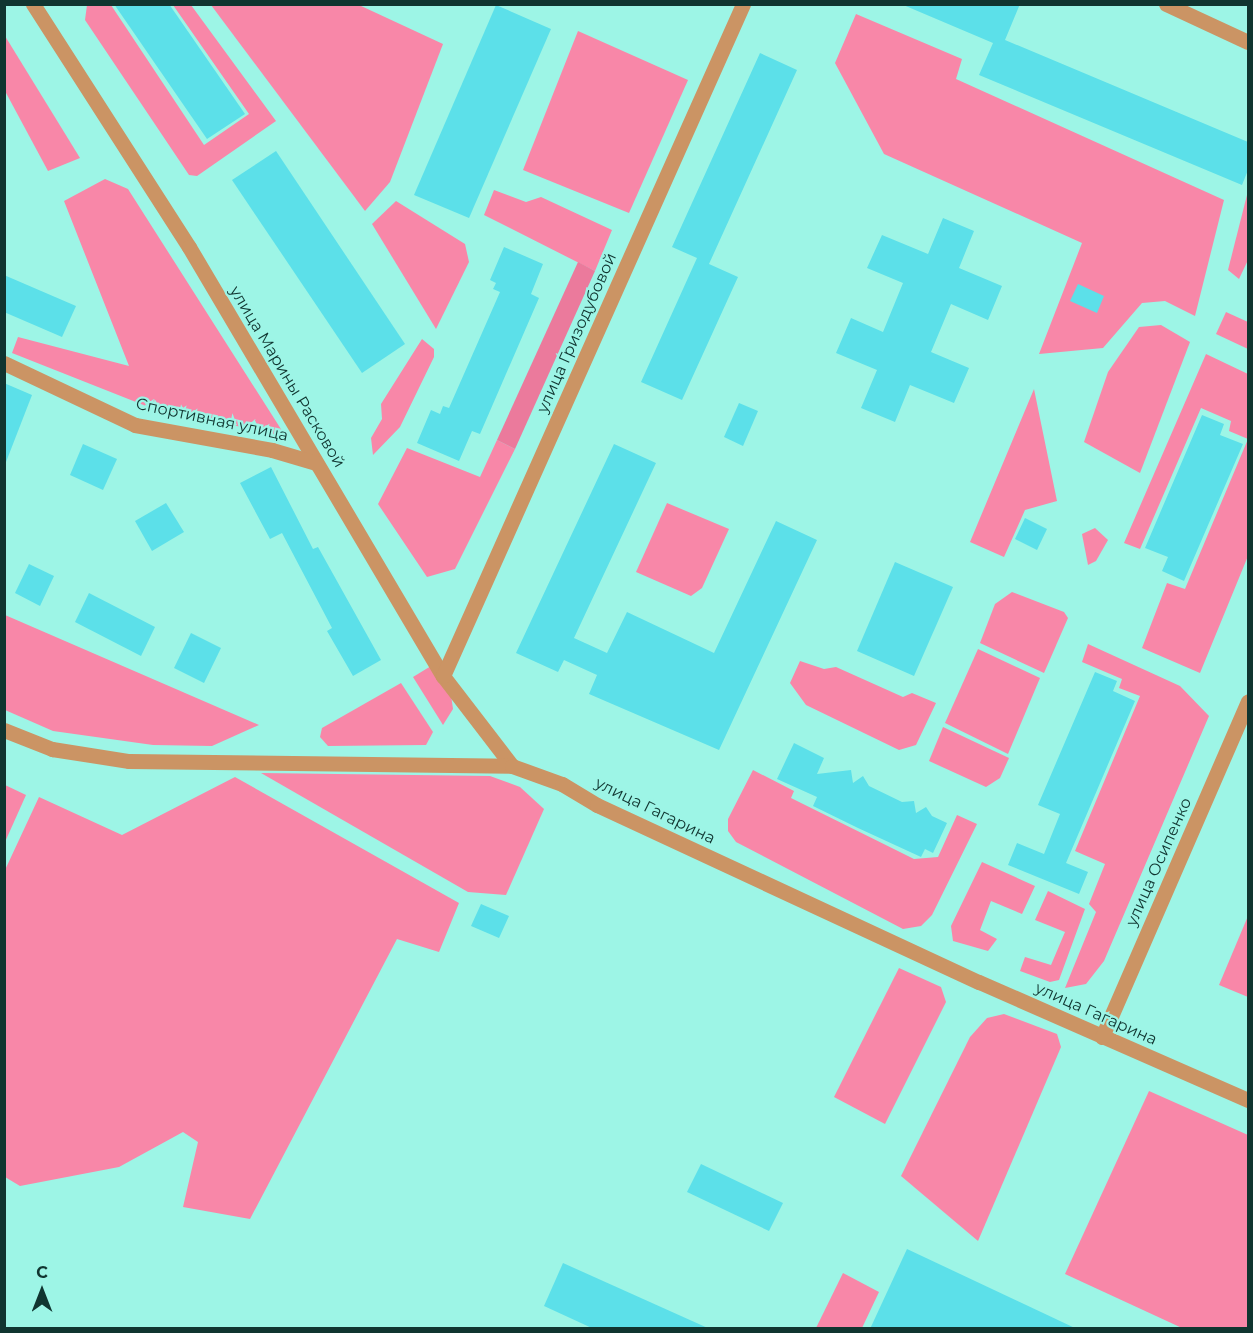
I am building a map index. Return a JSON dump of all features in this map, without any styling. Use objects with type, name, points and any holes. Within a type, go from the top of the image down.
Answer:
[{"type":"street","name":"улица Марины Расковой","points":[[33,4],[189,247],[443,676],[512,766]]},
{"type":"street","name":"улица Гризодубовой","points":[[443,676],[743,4]]},
{"type":"street","points":[[1166,4],[1248,42]]},
{"type":"street","name":"Спортивная улица","points":[[4,363],[135,425],[272,450],[316,463]]},
{"type":"street","name":"улица Осипенко","points":[[1102,1037],[1248,701]]},
{"type":"street","name":"улица Гагарина","points":[[4,730],[52,748],[129,761],[512,766],[562,784],[617,815],[1102,1037],[1248,1100]]},
{"type":"shaded area","points":[[87,5],[111,5],[204,145],[249,114],[173,5],[191,5],[276,121],[197,176],[189,175],[85,20]]},
{"type":"shaded area","points":[[211,5],[359,5],[443,44],[390,182],[365,211]]},
{"type":"shaded area","points":[[856,14],[962,59],[956,79],[1224,200],[1195,316],[1165,301],[1142,303],[1103,348],[1039,354],[1082,243],[884,154],[835,63]]},
{"type":"shaded area","points":[[578,31],[688,80],[629,213],[523,170]]},
{"type":"shaded area","points":[[4,36],[80,158],[48,171],[5,91]]},
{"type":"shaded area","points":[[105,179],[128,189],[286,437],[146,406],[12,353],[18,337],[129,366],[64,201]]},
{"type":"shaded area","points":[[494,190],[526,202],[541,197],[612,230],[595,271],[484,215]]},
{"type":"shaded area","points":[[1248,191],[1248,260],[1239,279],[1228,270]]},
{"type":"shaded area","points":[[396,201],[465,244],[469,262],[436,329],[372,224]]},
{"type":"shaded area","points":[[578,262],[595,271],[515,449],[497,440]]},
{"type":"shaded area","points":[[1226,312],[1248,322],[1248,349],[1216,334]]},
{"type":"shaded area","points":[[1161,325],[1190,342],[1140,473],[1084,442],[1108,372],[1139,327]]},
{"type":"shaded area","points":[[422,339],[434,349],[434,357],[400,427],[373,455],[371,438],[382,419],[381,404]]},
{"type":"shaded area","points":[[1206,354],[1248,374],[1248,439],[1229,431],[1231,421],[1201,408],[1140,549],[1124,543]]},
{"type":"shaded area","points":[[1034,389],[1057,501],[1025,510],[1004,557],[970,542]]},
{"type":"shaded area","points":[[1248,439],[1248,556],[1200,673],[1142,648],[1167,583],[1185,589]]},
{"type":"shaded area","points":[[497,440],[515,449],[455,569],[427,577],[378,504],[407,448],[480,477]]},
{"type":"shaded area","points":[[667,503],[729,529],[702,588],[691,596],[636,572]]},
{"type":"shaded area","points":[[1095,528],[1108,540],[1096,561],[1088,565],[1082,534]]},
{"type":"shaded area","points":[[1012,592],[1064,612],[1068,618],[1044,673],[980,643],[995,604]]},
{"type":"shaded area","points":[[5,615],[259,725],[212,746],[153,745],[53,731],[5,710]]},
{"type":"shaded area","points":[[1088,644],[1180,686],[1209,716],[1104,961],[1086,984],[1065,988],[1096,912],[1089,904],[1105,864],[1075,851],[1140,696],[1119,688],[1122,679],[1082,662]]},
{"type":"shaded area","points":[[978,649],[1040,678],[1008,754],[945,723]]},
{"type":"shaded area","points":[[800,661],[824,669],[836,667],[903,697],[912,693],[936,703],[916,745],[899,750],[806,705],[790,683]]},
{"type":"shaded area","points":[[431,666],[451,695],[453,709],[443,725],[413,677]]},
{"type":"shaded area","points":[[401,683],[433,732],[426,745],[328,746],[320,737],[322,728]]},
{"type":"shaded area","points":[[943,727],[1009,758],[1000,778],[986,787],[929,761]]},
{"type":"shaded area","points":[[753,770],[794,791],[791,798],[914,859],[938,857],[957,815],[977,824],[932,915],[921,926],[903,929],[736,842],[728,831],[728,819]]},
{"type":"shaded area","points":[[261,773],[490,776],[520,787],[544,809],[506,895],[468,892]]},
{"type":"shaded area","points":[[235,777],[459,903],[439,952],[397,939],[250,1219],[183,1207],[198,1142],[183,1132],[119,1167],[20,1186],[5,1177],[5,870],[39,797],[122,835]]},
{"type":"shaded area","points":[[5,785],[26,795],[5,842]]},
{"type":"shaded area","points":[[982,862],[1035,886],[1022,914],[991,901],[980,930],[997,939],[988,951],[953,941],[951,926]]},
{"type":"shaded area","points":[[1048,891],[1085,909],[1059,980],[1050,982],[1020,971],[1025,957],[1051,965],[1065,932],[1035,920]]},
{"type":"shaded area","points":[[1248,916],[1248,997],[1219,985]]},
{"type":"shaded area","points":[[899,968],[941,987],[946,1002],[885,1124],[834,1097]]},
{"type":"shaded area","points":[[1004,1014],[1057,1034],[1061,1047],[978,1241],[901,1176],[970,1037],[987,1018]]},
{"type":"shaded area","points":[[1149,1091],[1248,1135],[1248,1328],[1182,1328],[1065,1274]]},
{"type":"shaded area","points":[[843,1273],[879,1292],[862,1328],[816,1328]]},
{"type":"building","points":[[114,4],[169,4],[245,114],[207,139]]},
{"type":"building","points":[[901,4],[1020,4],[1005,40],[1248,142],[1248,170],[1242,185],[979,75],[993,43]]},
{"type":"building","points":[[496,5],[551,29],[469,218],[414,195]]},
{"type":"building","points":[[760,53],[797,70],[709,264],[738,277],[682,400],[641,382],[697,258],[672,247]]},
{"type":"building","points":[[276,151],[405,344],[362,373],[232,180]]},
{"type":"building","points":[[943,218],[974,231],[959,268],[1002,286],[988,320],[951,304],[931,352],[969,368],[954,403],[910,385],[895,422],[861,408],[877,370],[836,353],[851,318],[883,332],[903,283],[867,268],[882,235],[928,254]]},
{"type":"building","points":[[504,247],[543,264],[531,294],[539,298],[480,434],[472,431],[459,461],[417,443],[431,410],[440,414],[443,406],[449,408],[500,292],[493,289],[496,283],[490,280]]},
{"type":"building","points":[[4,275],[76,306],[62,337],[4,312]]},
{"type":"building","points":[[1078,284],[1104,296],[1097,313],[1070,301]]},
{"type":"building","points":[[4,383],[32,395],[6,462],[4,461]]},
{"type":"building","points":[[739,403],[758,411],[743,446],[724,437]]},
{"type":"building","points":[[1202,415],[1224,424],[1220,435],[1243,444],[1184,581],[1162,571],[1168,557],[1145,548]]},
{"type":"building","points":[[83,444],[117,459],[103,490],[70,475]]},
{"type":"building","points":[[614,444],[656,463],[574,638],[607,653],[627,612],[714,653],[776,521],[817,540],[719,750],[589,694],[597,675],[564,660],[558,672],[516,653]]},
{"type":"building","points":[[271,467],[313,549],[318,547],[381,660],[353,676],[327,631],[332,628],[282,533],[270,539],[240,483]]},
{"type":"building","points":[[166,503],[184,532],[152,551],[135,521]]},
{"type":"building","points":[[1025,518],[1047,529],[1037,550],[1015,539]]},
{"type":"building","points":[[895,562],[953,587],[914,676],[857,651]]},
{"type":"building","points":[[29,564],[54,576],[40,606],[15,593]]},
{"type":"building","points":[[89,593],[155,627],[141,656],[75,622]]},
{"type":"building","points":[[191,633],[221,648],[204,683],[174,668]]},
{"type":"building","points":[[1095,672],[1117,681],[1113,691],[1135,701],[1066,863],[1088,872],[1079,894],[1008,865],[1017,843],[1044,854],[1060,814],[1038,805]]},
{"type":"building","points":[[794,743],[824,758],[817,774],[851,770],[853,783],[863,776],[869,786],[902,802],[914,801],[916,813],[926,807],[932,816],[947,823],[933,853],[925,849],[921,857],[858,828],[813,806],[817,797],[777,779]]},
{"type":"building","points":[[481,904],[509,916],[499,938],[471,926]]},
{"type":"building","points":[[701,1164],[783,1203],[769,1231],[687,1192]]},
{"type":"building","points":[[907,1249],[1077,1329],[870,1329]]},
{"type":"building","points":[[563,1263],[710,1329],[594,1329],[544,1306]]}]
